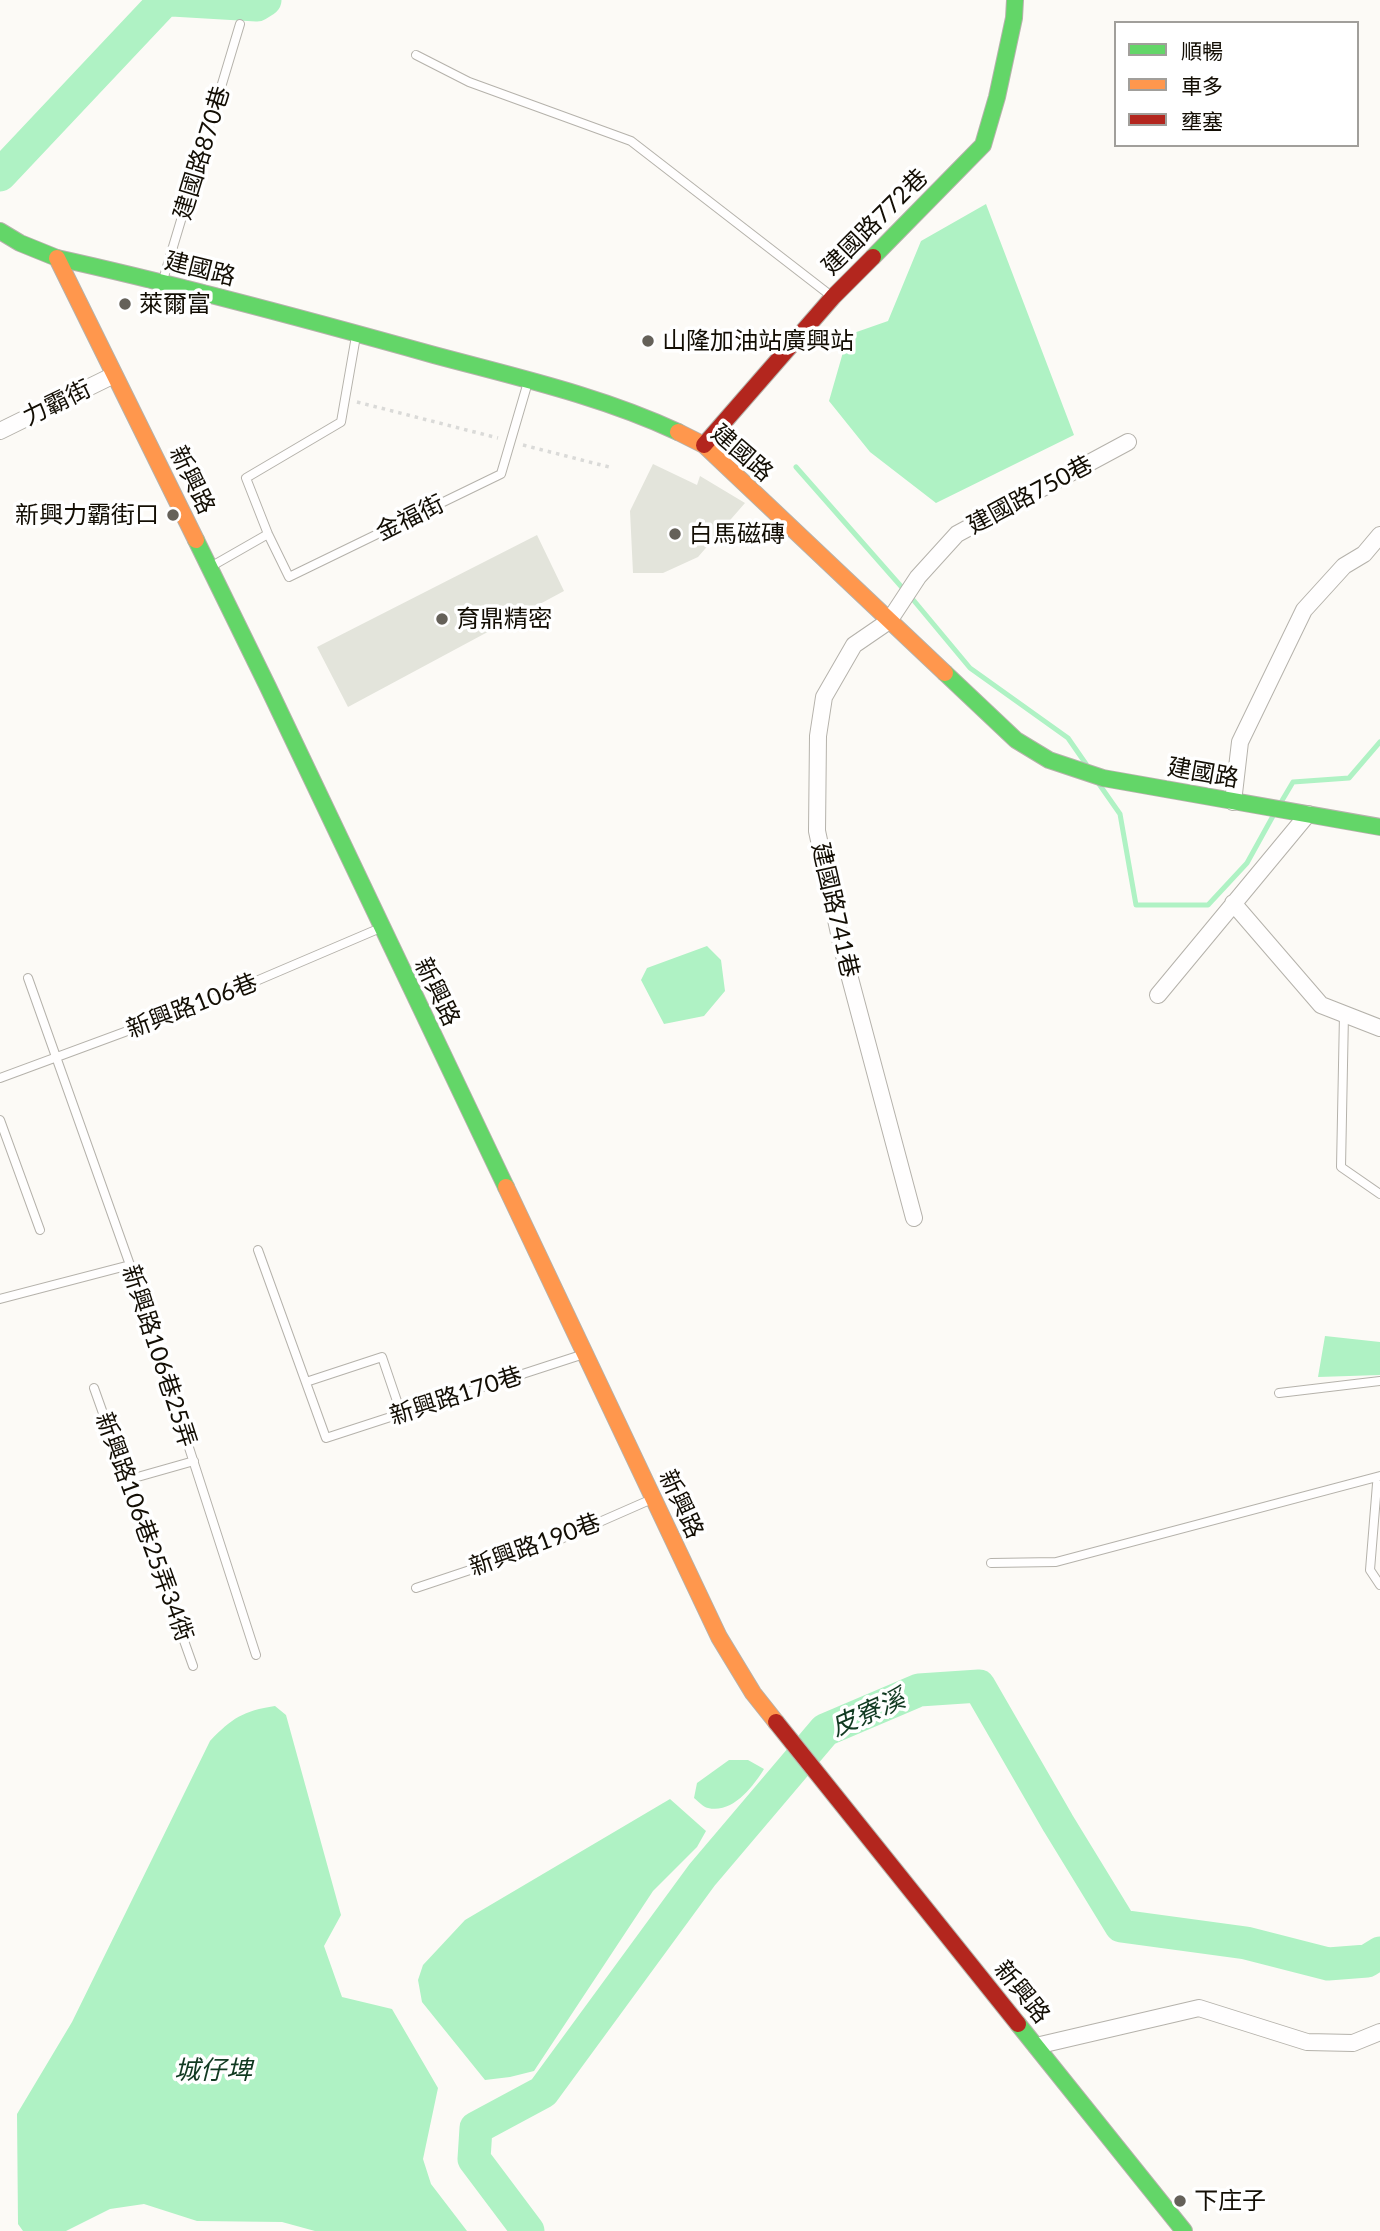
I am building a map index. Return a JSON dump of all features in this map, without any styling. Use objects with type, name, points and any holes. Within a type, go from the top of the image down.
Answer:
[{"type":"street","name":"建國路772巷","points":[[704,445],[832,297],[983,145],[997,97],[1014,18],[1015,0]]},
{"type":"street","name":"建國路","points":[[0,231],[20,243],[57,258],[356,333],[570,393],[654,421],[704,445],[1016,740],[1049,760],[1103,778],[1380,827]]},
{"type":"street","name":"新興路","points":[[57,258],[210,567],[719,1637],[753,1693],[1184,2231]]},
{"type":"street","name":"力霸街","points":[[0,430],[114,375]]},
{"type":"street","name":"建國路750巷","points":[[889,621],[918,577],[957,534],[1128,442]]},
{"type":"street","points":[[1233,802],[1240,742],[1304,610],[1343,566],[1363,554],[1380,535]]},
{"type":"street","name":"建國路741巷","points":[[889,621],[854,645],[824,697],[818,736],[817,831],[843,952],[914,1218]]},
{"type":"street","points":[[1157,995],[1308,814]]},
{"type":"street","points":[[1233,903],[1321,1005],[1380,1028]]},
{"type":"street","points":[[1037,2046],[1199,2008],[1307,2042],[1353,2043],[1380,2032]]},
{"type":"lane","name":"建國路870巷","points":[[163,283],[240,24]]},
{"type":"lane","points":[[416,55],[469,82],[631,141],[832,297]]},
{"type":"lane","points":[[210,567],[268,534],[246,478],[341,422],[356,333]]},
{"type":"lane","name":"金福街","points":[[268,534],[289,578],[501,474],[529,381]]},
{"type":"lane","name":"新興路106巷","points":[[0,1078],[214,999],[381,928]]},
{"type":"lane","name":"新興路106巷25弄","points":[[28,978],[130,1265],[256,1655]]},
{"type":"lane","points":[[1345,1013],[1341,1167],[1380,1194]]},
{"type":"lane","points":[[0,1120],[40,1230]]},
{"type":"lane","points":[[258,1250],[306,1382],[382,1357],[401,1413]]},
{"type":"lane","points":[[0,1300],[130,1265]]},
{"type":"lane","name":"新興路170巷","points":[[306,1382],[326,1438],[586,1353]]},
{"type":"lane","points":[[1279,1393],[1380,1381]]},
{"type":"lane","name":"新興路106巷25弄34衖","points":[[94,1388],[193,1665]]},
{"type":"lane","points":[[127,1480],[194,1461]]},
{"type":"lane","points":[[991,1563],[1056,1562],[1378,1480],[1370,1570],[1380,1584]]},
{"type":"lane","name":"新興路190巷","points":[[416,1588],[554,1542],[653,1498]]},
{"type":"path","points":[[345,399],[613,468]]},
{"type":"water","points":[[986,204],[1074,435],[936,503],[870,452],[829,401],[848,335],[888,321],[921,241]]},
{"type":"water","points":[[707,946],[721,960],[725,991],[704,1016],[664,1024],[641,980],[647,968]]},
{"type":"water","points":[[1325,1336],[1380,1342],[1380,1375],[1318,1377]]},
{"type":"water","name":"城仔埤","points":[[275,1706],[286,1715],[341,1915],[324,1946],[342,1997],[392,2009],[438,2088],[423,2159],[431,2184],[467,2231],[315,2231],[282,2222],[197,2221],[144,2204],[110,2209],[66,2231],[23,2231],[18,2224],[17,2114],[72,2022],[210,1741],[239,1717],[254,1710]]},
{"type":"water","points":[[729,1760],[748,1760],[764,1769],[741,1798],[725,1807],[706,1807],[694,1798],[697,1783]]},
{"type":"water","points":[[670,1799],[706,1831],[697,1847],[653,1891],[534,2071],[485,2080],[422,2002],[418,1980],[423,1965],[465,1920]]},
{"type":"building","name":"白馬磁磚","points":[[653,464],[697,485],[700,476],[745,503],[698,557],[663,573],[633,573],[630,511]]},
{"type":"building","name":"育鼎精密","points":[[537,535],[564,591],[348,707],[317,647]]},
{"type":"waterway","points":[[0,175],[165,0]]},
{"type":"waterway","points":[[172,0],[257,5],[265,0]]},
{"type":"waterway","points":[[796,467],[906,592]]},
{"type":"waterway","points":[[910,596],[970,668],[1068,738],[1086,764]]},
{"type":"waterway","points":[[1280,804],[1293,782],[1349,778],[1380,742]]},
{"type":"waterway","points":[[1099,784],[1120,814],[1136,905],[1208,905],[1247,863],[1273,816]]},
{"type":"waterway","name":"皮寮溪","points":[[528,2231],[474,2159],[476,2128],[543,2092],[702,1875],[825,1730],[919,1690],[979,1686],[1121,1926],[1246,1943],[1328,1964],[1367,1961],[1380,1953]]},
{"type":"traffic: fast","points":[[873,257],[983,145],[997,97],[1014,18],[1015,0]]},
{"type":"traffic: fast","points":[[0,231],[20,243],[57,258],[246,304],[527,380],[619,408],[678,432]]},
{"type":"traffic: fast","points":[[196,540],[506,1187]]},
{"type":"traffic: fast","points":[[945,673],[1016,740],[1049,760],[1103,778],[1380,827]]},
{"type":"traffic: fast","points":[[1018,2024],[1184,2231]]},
{"type":"traffic: slow","points":[[57,258],[196,540]]},
{"type":"traffic: slow","points":[[678,432],[704,445],[945,673]]},
{"type":"traffic: slow","points":[[506,1187],[719,1637],[753,1693],[776,1722]]},
{"type":"traffic: jam","points":[[704,445],[833,297],[873,257]]},
{"type":"traffic: jam","points":[[776,1722],[1018,2024]]},
{"type":"place","name":"萊爾富","points":[[125,304]]},
{"type":"place","name":"山隆加油站廣興站","points":[[648,341]]},
{"type":"place","name":"新興力霸街口","points":[[173,515]]},
{"type":"place","name":"白馬磁磚","points":[[675,534]]},
{"type":"place","name":"育鼎精密","points":[[442,619]]},
{"type":"place","name":"下庄子","points":[[1180,2201]]}]
